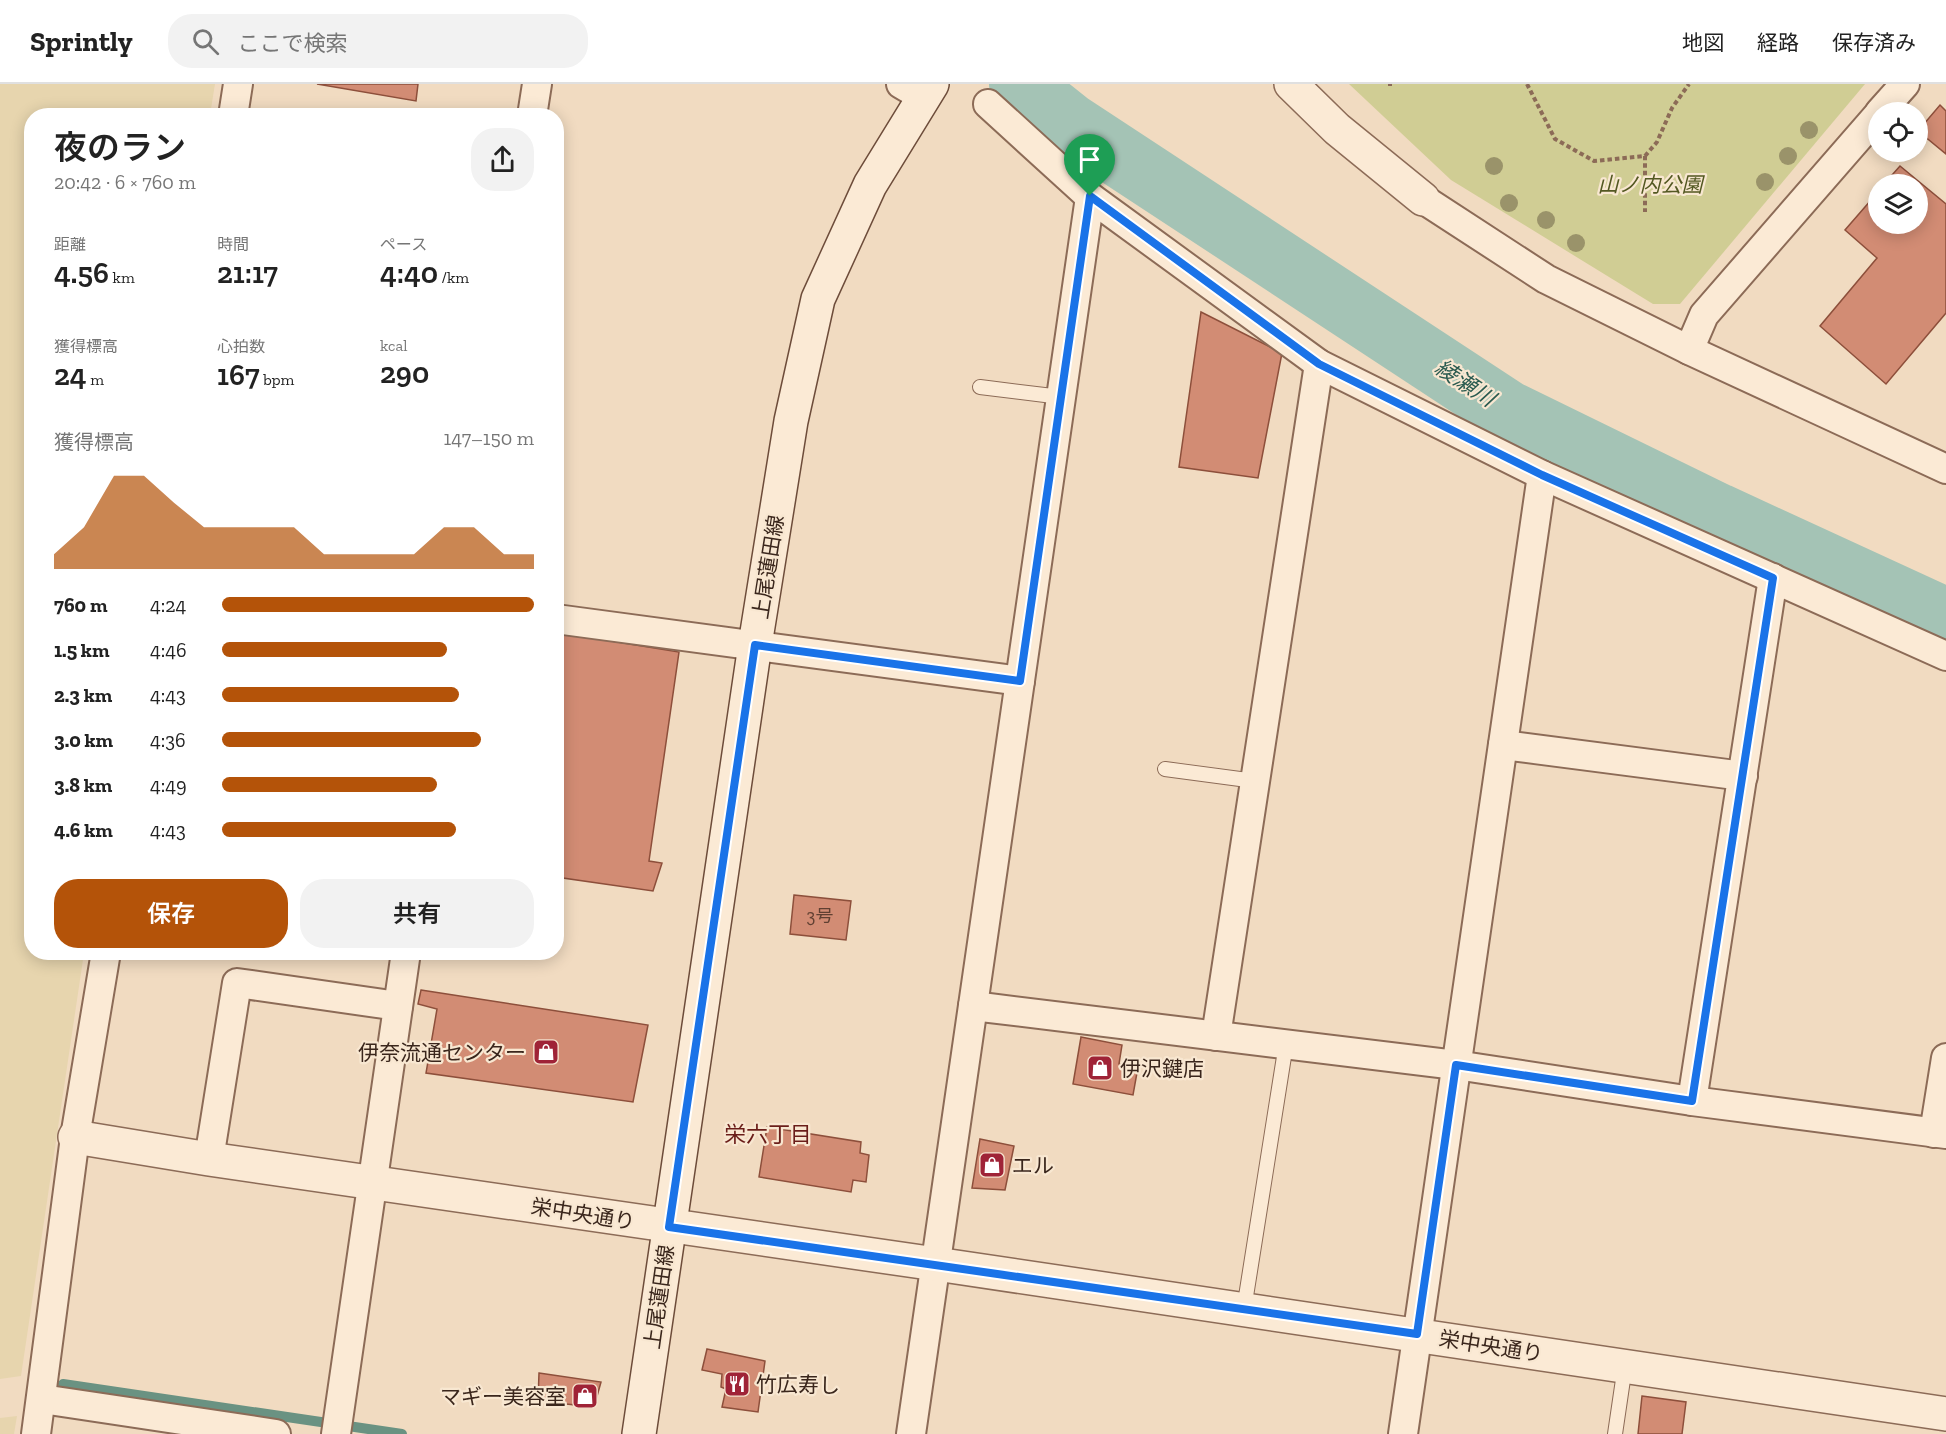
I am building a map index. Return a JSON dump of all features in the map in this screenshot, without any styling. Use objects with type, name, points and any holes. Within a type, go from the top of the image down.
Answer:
[{"type":"street","points":[[234,108],[238,84]]},
{"type":"street","points":[[533,108],[537,84]]},
{"type":"street","points":[[1292,84],[1337,129],[1423,199],[1546,279],[1689,350],[1946,469]]},
{"type":"street","points":[[1889,102],[1905,84]]},
{"type":"street","name":"上尾蓮田線","points":[[639,1434],[755,645],[791,421],[818,300],[870,186],[919,88]]},
{"type":"street","points":[[988,104],[1090,196],[1319,364],[1542,475],[1946,656]]},
{"type":"street","points":[[1689,350],[1704,315],[1868,127]]},
{"type":"street","points":[[911,1434],[1090,196]]},
{"type":"street","points":[[1216,1036],[1319,364]]},
{"type":"street","points":[[1403,1434],[1542,475]]},
{"type":"street","points":[[1692,1101],[1773,578]]},
{"type":"street","points":[[564,620],[1020,681]]},
{"type":"street","points":[[1503,745],[1743,776]]},
{"type":"street","points":[[36,1434],[75,1137],[105,960]]},
{"type":"street","points":[[336,1434],[405,960]]},
{"type":"street","points":[[209,1160],[237,983],[398,1006]]},
{"type":"street","points":[[974,1006],[1456,1065],[1692,1101],[1940,1134],[1946,1058]]},
{"type":"street","name":"栄中央通り","points":[[75,1137],[209,1160],[371,1181],[669,1227],[1417,1334],[1946,1414]]},
{"type":"street","points":[[42,1399],[276,1434]]},
{"type":"lane","points":[[980,387],[1061,397]]},
{"type":"lane","points":[[1165,769],[1255,781]]},
{"type":"lane","points":[[1244,1309],[1286,1044]]},
{"type":"lane","points":[[1615,1434],[1625,1366]]},
{"type":"path","points":[[1527,84],[1555,139],[1594,161],[1645,156]]},
{"type":"path","points":[[1644,212],[1645,156],[1657,142],[1672,108],[1689,84]]},
{"type":"shaded area","points":[[0,84],[215,84],[211,108],[24,108],[24,960],[83,960],[21,1376],[0,1379]]},
{"type":"shaded area","points":[[17,1416],[14,1434],[0,1434],[0,1418]]},
{"type":"green space","name":"山ノ内公園","points":[[1349,84],[1865,84],[1680,304],[1653,304],[1451,180]]},
{"type":"building","points":[[317,84],[418,84],[416,101]]},
{"type":"building","points":[[1940,105],[1946,111],[1946,154],[1928,139],[1928,119]]},
{"type":"building","points":[[1900,166],[1910,174],[1893,174]]},
{"type":"building","points":[[1928,189],[1946,204],[1946,313],[1886,384],[1820,326],[1877,258],[1845,230],[1868,204],[1868,234],[1928,234]]},
{"type":"building","points":[[1201,312],[1282,353],[1258,478],[1179,467]]},
{"type":"building","points":[[564,633],[679,652],[649,861],[662,863],[653,891],[564,878]]},
{"type":"building","points":[[794,895],[851,901],[846,940],[790,934]]},
{"type":"building","points":[[421,990],[648,1025],[633,1102],[426,1073],[437,1009],[418,1004]]},
{"type":"building","points":[[1081,1037],[1122,1045],[1119,1064],[1138,1067],[1133,1095],[1073,1084]]},
{"type":"building","points":[[767,1127],[861,1142],[860,1153],[869,1155],[866,1182],[853,1180],[851,1192],[759,1177]]},
{"type":"building","points":[[980,1139],[1014,1146],[1005,1190],[972,1188]]},
{"type":"building","points":[[707,1349],[765,1361],[758,1412],[722,1407],[726,1389],[721,1387],[722,1374],[702,1370]]},
{"type":"building","points":[[539,1373],[601,1382],[594,1407],[538,1401]]},
{"type":"building","points":[[1642,1396],[1686,1402],[1682,1434],[1638,1434]]},
{"type":"waterway","name":"綾瀬川","points":[[1020,84],[1070,124],[1507,411],[1718,514],[1946,619]]},
{"type":"waterway","points":[[63,1384],[402,1434]]},
{"type":"place","name":"伊奈流通センター","points":[[546,1052]]},
{"type":"place","name":"伊沢鍵店","points":[[1100,1068]]},
{"type":"place","name":"エル","points":[[992,1165]]},
{"type":"place","name":"竹広寿し","points":[[737,1384]]},
{"type":"place","name":"マギー美容室","points":[[585,1396]]},
{"type":"district","name":"栄六丁目","points":[[768,1134]]},
{"type":"route","points":[[1090,196],[1319,364],[1542,475],[1773,578],[1692,1101],[1456,1065],[1417,1334],[669,1227],[755,645],[1020,681],[1090,196]]}]
